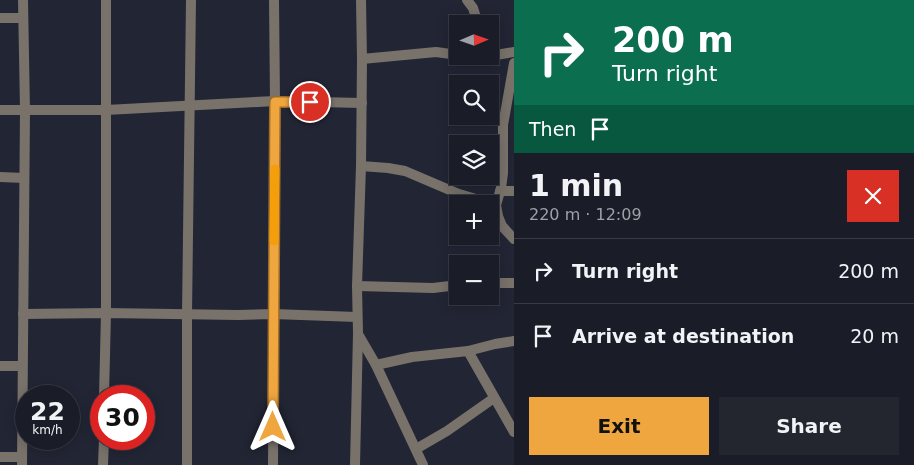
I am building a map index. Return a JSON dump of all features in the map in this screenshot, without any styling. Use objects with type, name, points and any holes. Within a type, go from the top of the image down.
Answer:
[{"type":"street","points":[[0,456],[22,461],[25,110],[23,0]]},
{"type":"street","points":[[104,385],[106,0]]},
{"type":"street","points":[[187,465],[191,0]]},
{"type":"street","points":[[273,465],[274,0]]},
{"type":"street","points":[[356,465],[357,286],[362,103],[361,0]]},
{"type":"street","points":[[467,0],[475,15]]},
{"type":"street","points":[[0,18],[23,18]]},
{"type":"street","points":[[362,59],[436,52],[449,54]]},
{"type":"street","points":[[499,52],[514,52]]},
{"type":"street","points":[[499,195],[503,173],[503,125],[511,97],[514,63]]},
{"type":"street","points":[[0,110],[106,110],[275,102],[362,103]]},
{"type":"street","points":[[361,166],[405,171],[462,195]]},
{"type":"street","points":[[0,178],[24,178]]},
{"type":"street","points":[[500,191],[514,191]]},
{"type":"street","points":[[499,218],[502,226],[514,238]]},
{"type":"street","points":[[499,283],[514,283]]},
{"type":"street","points":[[357,286],[433,288],[449,286]]},
{"type":"street","points":[[23,314],[273,314],[357,317]]},
{"type":"street","points":[[358,334],[376,365],[423,465]]},
{"type":"street","points":[[376,365],[412,357],[468,350],[514,341]]},
{"type":"street","points":[[468,350],[514,432]]},
{"type":"street","points":[[0,366],[22,366]]},
{"type":"street","points":[[416,450],[494,398]]},
{"type":"street","points":[[103,465],[104,450]]},
{"type":"slow traffic","points":[[274,241],[275,169]]},
{"type":"route","points":[[273,427],[275,102],[310,102]]}]
